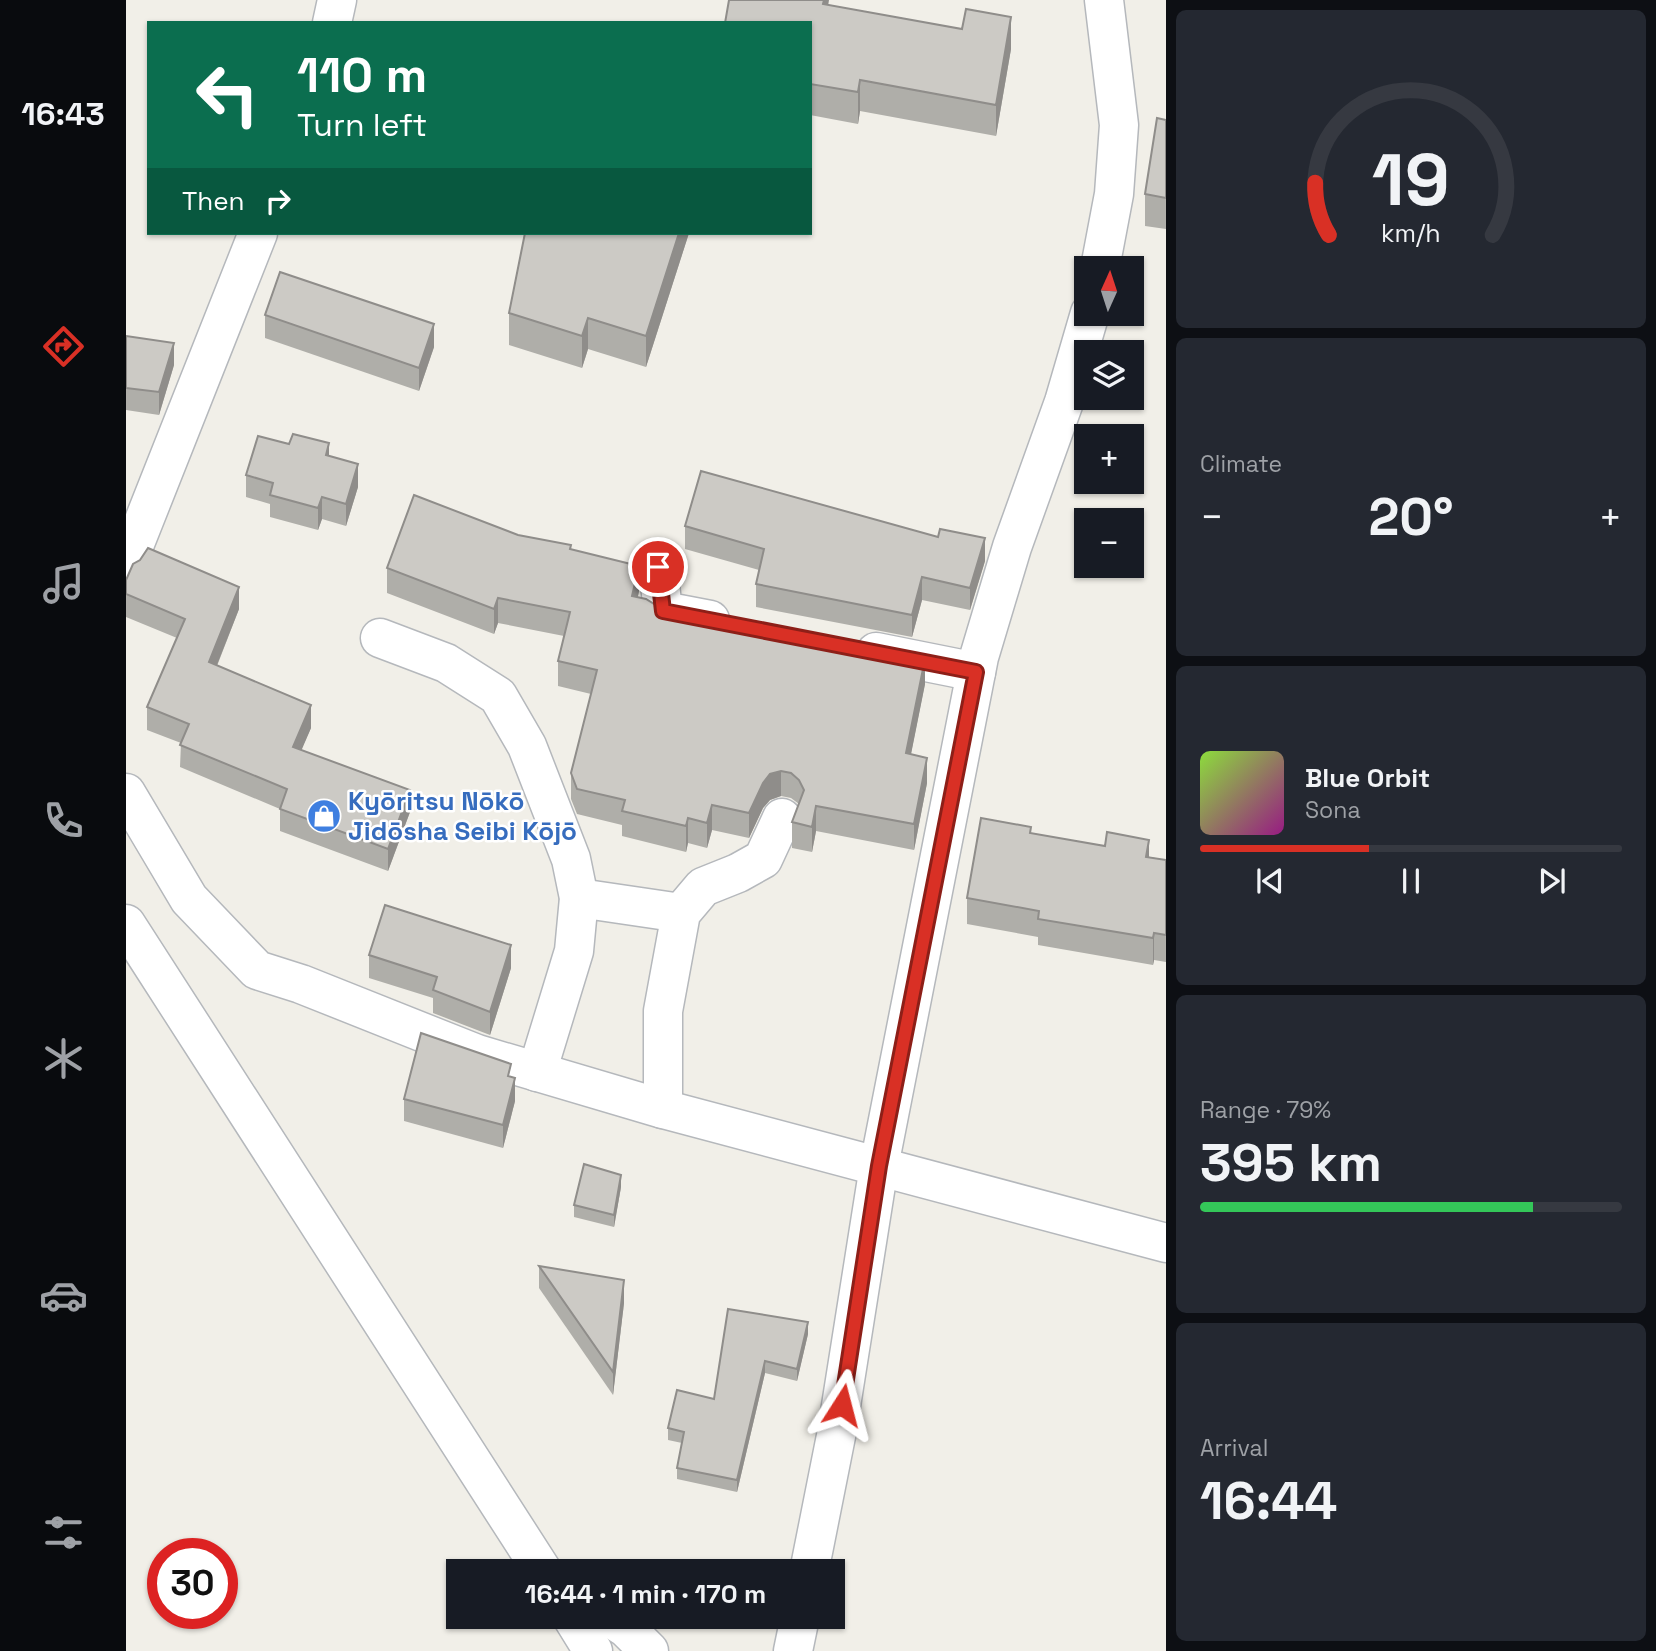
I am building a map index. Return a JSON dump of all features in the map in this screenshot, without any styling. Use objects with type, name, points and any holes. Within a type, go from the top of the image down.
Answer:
[{"type":"street","points":[[332,21],[337,0]]},
{"type":"street","points":[[1102,256],[1114,194],[1119,125],[1104,0]]},
{"type":"street","points":[[126,566],[257,235]]},
{"type":"street","points":[[812,1559],[837,1432],[879,1166],[976,672],[1012,547],[1064,402],[1086,326]]},
{"type":"street","points":[[658,567],[663,611],[745,627]]},
{"type":"street","points":[[380,638],[446,663],[498,696],[527,746],[571,859],[579,898],[574,951],[537,1072]]},
{"type":"street","points":[[840,645],[976,672]]},
{"type":"street","points":[[126,793],[189,899],[257,970],[301,984],[477,1054],[663,1109],[1166,1243]]},
{"type":"street","points":[[663,1109],[663,1011],[681,913],[703,887],[738,873],[763,859],[782,818]]},
{"type":"street","points":[[579,898],[681,913]]},
{"type":"street","points":[[126,924],[535,1559]]},
{"type":"street","points":[[579,1629],[593,1651]]},
{"type":"street","points":[[627,1629],[649,1651]]},
{"type":"building","points":[[729,0],[824,0],[823,4],[962,29],[966,9],[1011,17],[996,105],[860,80],[858,92],[812,84],[812,21],[725,21]]},
{"type":"building","points":[[1157,118],[1166,120],[1166,198],[1145,194]]},
{"type":"building","points":[[525,235],[678,235],[646,336],[588,318],[582,336],[509,313]]},
{"type":"building","points":[[280,272],[434,324],[419,368],[265,315]]},
{"type":"building","points":[[126,336],[174,343],[159,392],[126,388]]},
{"type":"building","points":[[293,434],[329,443],[326,455],[358,464],[346,504],[322,497],[318,508],[270,495],[273,483],[246,475],[258,436],[289,444]]},
{"type":"building","points":[[701,471],[938,537],[940,529],[985,538],[970,588],[922,577],[912,615],[756,584],[764,549],[685,526]]},
{"type":"building","points":[[414,495],[518,535],[571,545],[570,549],[639,566],[632,596],[646,599],[659,607],[925,659],[906,753],[927,758],[914,824],[816,806],[812,827],[792,822],[804,790],[799,780],[791,773],[781,771],[770,774],[763,783],[749,813],[712,805],[707,823],[688,818],[686,826],[622,811],[625,800],[577,789],[571,773],[597,670],[558,661],[570,612],[498,598],[494,609],[387,568]]},
{"type":"building","points":[[148,548],[239,587],[209,662],[311,705],[293,747],[410,790],[388,849],[280,809],[287,789],[180,745],[189,724],[147,707],[185,619],[126,594],[126,580],[133,564],[140,560]]},
{"type":"building","points":[[981,818],[1031,827],[1030,833],[1105,846],[1107,832],[1149,840],[1146,857],[1166,860],[1166,935],[1154,933],[1153,938],[1038,919],[1039,911],[967,898]]},
{"type":"building","points":[[385,905],[511,945],[490,1012],[433,990],[437,977],[369,955]]},
{"type":"building","points":[[421,1033],[511,1064],[508,1076],[515,1078],[503,1125],[404,1099]]},
{"type":"building","points":[[584,1164],[621,1175],[614,1215],[574,1205]]},
{"type":"building","points":[[539,1266],[624,1280],[613,1372]]},
{"type":"building","points":[[728,1309],[808,1322],[797,1369],[765,1361],[737,1480],[677,1468],[684,1432],[668,1428],[677,1390],[714,1399]]},
{"type":"place","name":"Kyōritsu Nōkō Jidōsha Seibi Kōjō","points":[[324,816]]},
{"type":"route","points":[[658,567],[663,611],[976,672],[879,1166],[842,1405]]}]
